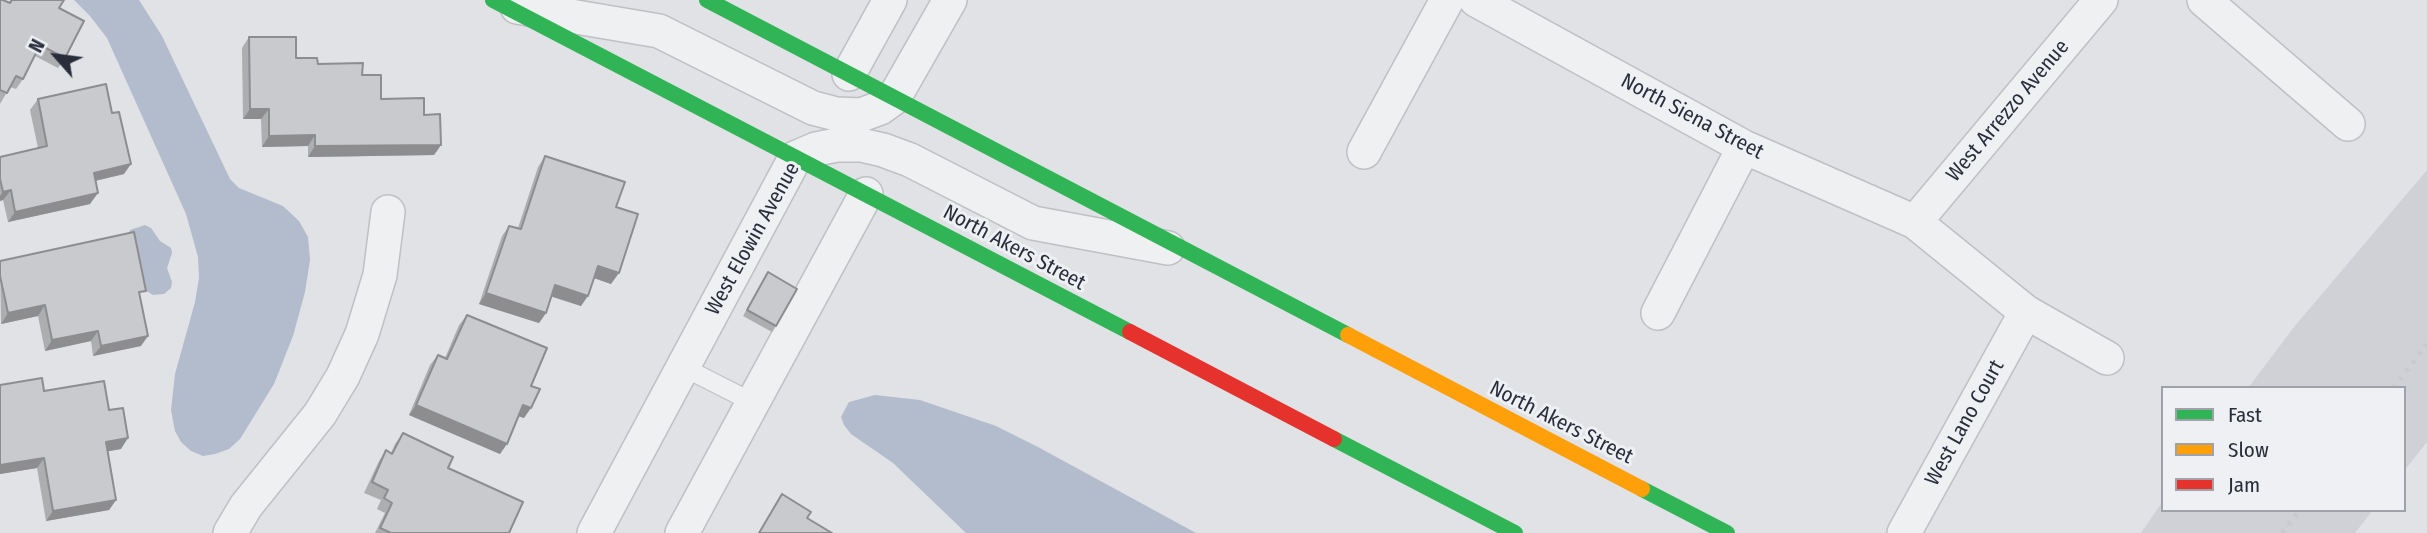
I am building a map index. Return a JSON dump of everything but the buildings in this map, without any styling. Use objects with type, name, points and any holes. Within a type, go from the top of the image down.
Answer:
[{"type":"main road","name":"North Akers Street","points":[[707,0],[1727,533]]},
{"type":"main road","name":"North Akers Street","points":[[497,2],[1515,533]]},
{"type":"street","points":[[849,74],[890,0]]},
{"type":"street","points":[[497,2],[659,31],[813,108],[836,114],[861,115],[880,108],[894,98],[950,0]]},
{"type":"street","points":[[1364,152],[1447,0]]},
{"type":"street","name":"North Siena Street","points":[[1476,0],[1744,147],[1915,222],[2026,312],[2107,358]]},
{"type":"street","name":"West Arrezzo Avenue","points":[[1915,222],[2101,0]]},
{"type":"street","points":[[2204,0],[2348,124]]},
{"type":"street","name":"West Elowin Avenue","points":[[594,533],[795,158],[816,149],[837,145],[861,145],[883,150],[910,160],[1033,223],[1184,251]]},
{"type":"street","points":[[1658,313],[1744,147]]},
{"type":"street","points":[[682,533],[866,194]]},
{"type":"street","points":[[230,533],[246,506],[320,414],[343,376],[362,334],[380,275],[388,212]]},
{"type":"street","name":"West Lano Court","points":[[1905,532],[2026,312]]},
{"type":"lane","points":[[683,367],[752,402]]},
{"type":"shaded area","points":[[2427,170],[2427,442],[2406,468],[2406,386],[2250,386],[2294,327]]},
{"type":"shaded area","points":[[2161,504],[2161,512],[2371,512],[2355,533],[2141,533]]},
{"type":"water","points":[[74,0],[139,0],[162,36],[230,179],[239,188],[283,206],[299,221],[308,237],[310,260],[305,292],[293,336],[274,384],[240,439],[229,449],[215,454],[203,456],[191,451],[181,442],[175,431],[171,410],[175,374],[199,278],[198,257],[186,214],[107,38]]},
{"type":"water","points":[[145,225],[171,248],[167,268],[172,282],[171,288],[164,294],[153,295],[143,289],[128,236],[130,230]]},
{"type":"water","points":[[875,395],[920,400],[996,426],[1196,533],[966,533],[893,463],[851,434],[844,425],[841,417],[849,402]]},
{"type":"railway","points":[[2395,386],[2427,344]]},
{"type":"railway","points":[[2282,533],[2298,512]]},
{"type":"traffic: fast","points":[[493,0],[1130,332]]},
{"type":"traffic: fast","points":[[707,0],[1348,335]]},
{"type":"traffic: fast","points":[[1334,439],[1515,533]]},
{"type":"traffic: fast","points":[[1642,489],[1727,533]]},
{"type":"traffic: slow","points":[[1348,335],[1642,489]]},
{"type":"traffic: jam","points":[[1130,332],[1334,439]]}]
